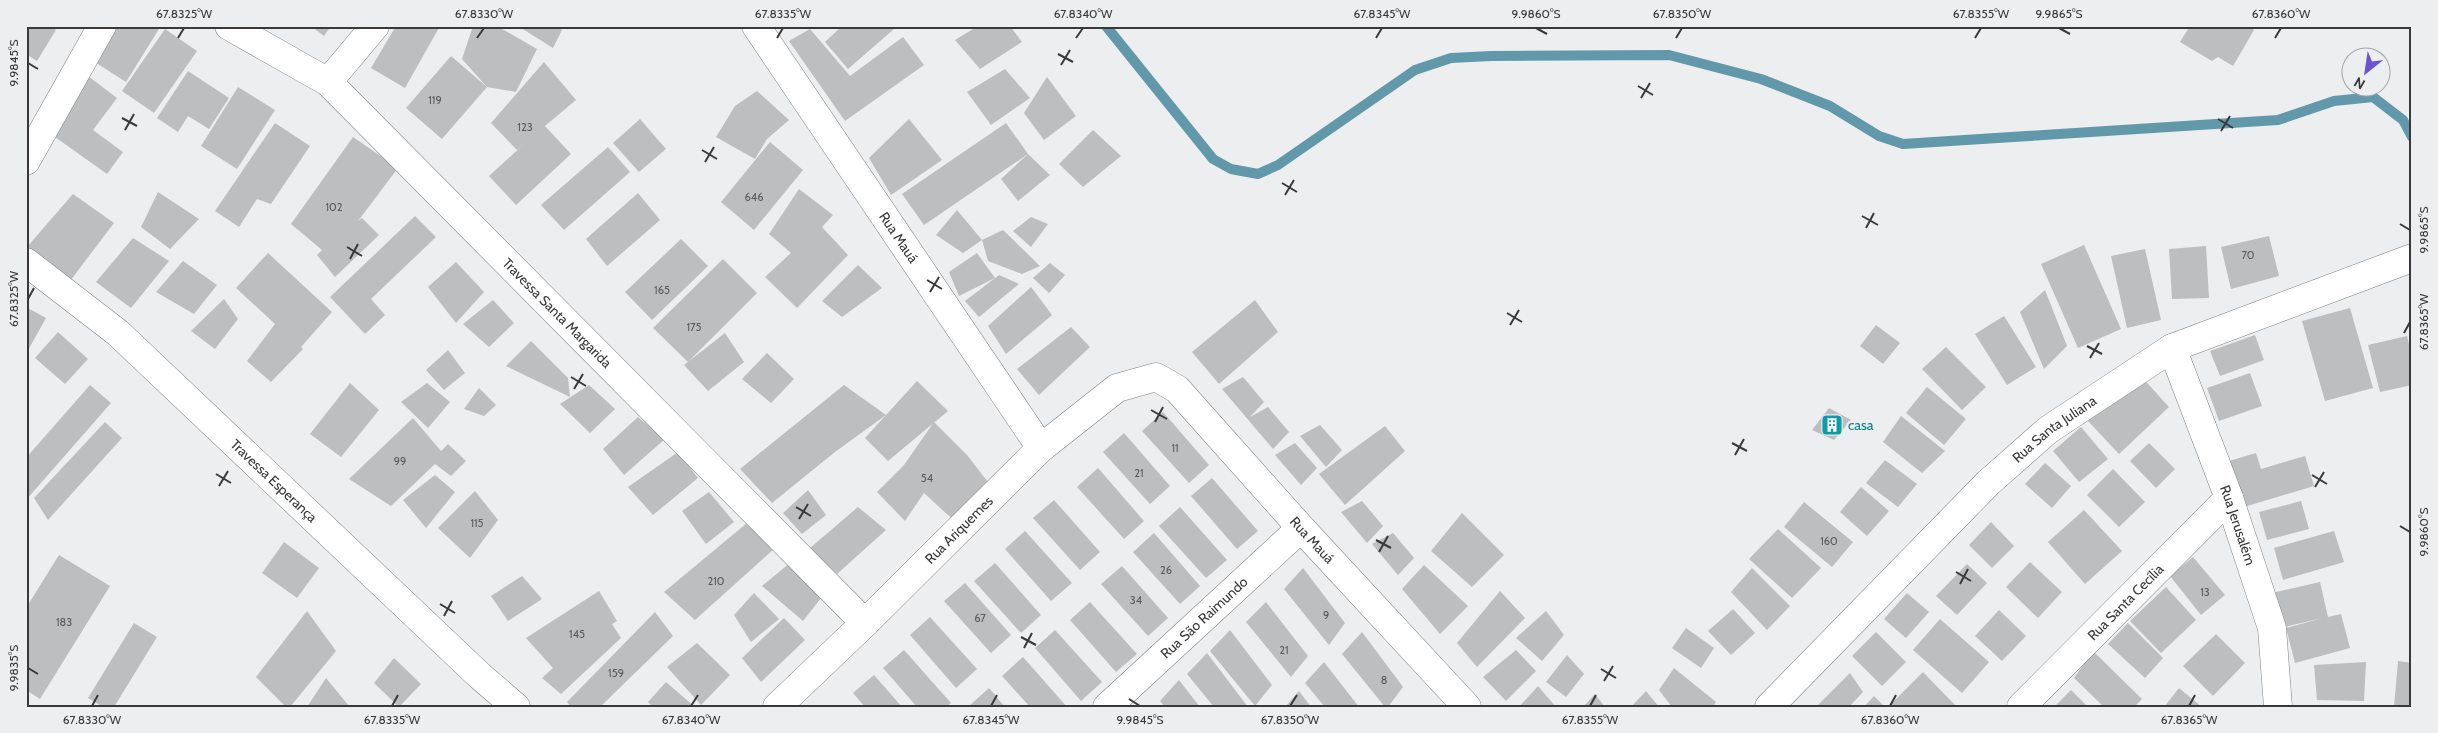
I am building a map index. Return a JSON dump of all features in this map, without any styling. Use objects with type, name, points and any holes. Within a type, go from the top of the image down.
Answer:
[{"type":"street","points":[[26,161],[102,26]]},
{"type":"street","name":"Travessa Santa Margarida","points":[[229,26],[328,82],[865,623]]},
{"type":"street","points":[[328,82],[374,26]]},
{"type":"street","name":"Rua Mauá","points":[[756,26],[1041,448]]},
{"type":"street","name":"Rua Santa Juliana","points":[[1769,707],[1988,483],[2048,430],[2172,348],[2412,258]]},
{"type":"street","name":"Travessa Esperança","points":[[26,262],[118,333],[480,676],[516,707]]},
{"type":"street","name":"Rua Jerusalém","points":[[2172,348],[2229,498],[2272,628],[2278,707]]},
{"type":"street","name":"Rua Mauá","points":[[1156,377],[1177,389],[1454,703]]},
{"type":"street","name":"Rua Ariquemes","points":[[777,707],[865,623],[1041,448],[1117,388],[1156,377]]},
{"type":"street","name":"Rua Santa Cecília","points":[[2021,707],[2229,498]]},
{"type":"street","name":"Rua São Raimundo","points":[[1107,707],[1301,528]]},
{"type":"building","points":[[26,26],[50,26],[56,30],[37,61],[26,54]]},
{"type":"building","points":[[110,26],[154,26],[159,29],[126,82],[90,59]]},
{"type":"building","points":[[311,26],[331,26],[324,36]]},
{"type":"building","points":[[396,26],[440,26],[405,88],[371,68]]},
{"type":"building","points":[[473,26],[497,26],[537,49],[516,92],[487,87],[462,59]]},
{"type":"building","points":[[518,26],[556,26],[562,30],[553,48]]},
{"type":"building","points":[[842,26],[892,26],[894,29],[848,69],[825,42]]},
{"type":"building","points":[[978,26],[1010,26],[1022,42],[980,69],[955,40]]},
{"type":"building","points":[[2190,26],[2248,26],[2254,30],[2233,66],[2218,57],[2212,61],[2180,42]]},
{"type":"building","points":[[165,29],[197,51],[154,113],[122,91]]},
{"type":"building","points":[[810,29],[850,76],[903,37],[924,65],[845,121],[789,41]]},
{"type":"building","points":[[451,56],[487,87],[442,139],[406,108]]},
{"type":"building","points":[[544,62],[576,100],[545,126],[571,154],[516,205],[489,176],[524,144],[517,150],[491,123]]},
{"type":"building","points":[[1005,69],[1030,98],[991,125],[967,92]]},
{"type":"building","points":[[188,71],[229,98],[209,129],[188,116],[178,132],[157,118]]},
{"type":"building","points":[[88,76],[117,98],[93,130],[123,152],[107,174],[48,132]]},
{"type":"building","points":[[1047,77],[1076,116],[1044,140],[1024,113]]},
{"type":"building","points":[[238,87],[275,110],[237,169],[201,146]]},
{"type":"building","points":[[757,91],[789,120],[767,139],[755,159],[716,137],[735,106]]},
{"type":"building","points":[[640,119],[666,149],[639,172],[613,143]]},
{"type":"building","points":[[909,119],[942,160],[891,195],[869,158]]},
{"type":"building","points":[[275,123],[310,146],[271,204],[257,199],[239,227],[215,211]]},
{"type":"building","points":[[1006,123],[1028,154],[924,225],[902,194]]},
{"type":"building","points":[[1093,130],[1121,156],[1083,187],[1059,164]]},
{"type":"building","points":[[353,137],[398,168],[358,221],[362,218],[379,235],[335,277],[317,255],[322,250],[291,224]]},
{"type":"building","points":[[770,142],[803,170],[754,230],[721,202]]},
{"type":"building","points":[[608,147],[630,172],[564,230],[541,205]]},
{"type":"building","points":[[1028,154],[1050,175],[1018,201],[1001,179]]},
{"type":"building","points":[[799,189],[833,215],[822,227],[848,255],[797,308],[765,277],[791,253],[769,234]]},
{"type":"building","points":[[158,192],[199,219],[170,249],[141,227]]},
{"type":"building","points":[[638,193],[660,220],[607,266],[586,239]]},
{"type":"building","points":[[73,194],[114,223],[70,281],[27,247]]},
{"type":"building","points":[[957,210],[982,240],[963,253],[936,235]]},
{"type":"building","points":[[415,216],[436,237],[371,299],[385,315],[365,334],[330,297]]},
{"type":"building","points":[[1031,217],[1048,224],[1031,247],[1013,231]]},
{"type":"building","points":[[1003,230],[1040,266],[1022,274],[988,261],[982,240]]},
{"type":"building","points":[[2269,236],[2279,276],[2231,289],[2221,247]]},
{"type":"building","points":[[133,238],[169,261],[131,308],[96,282]]},
{"type":"building","points":[[681,239],[708,266],[652,320],[625,292]]},
{"type":"building","points":[[2084,245],[2121,329],[2078,348],[2041,264]]},
{"type":"building","points":[[2206,246],[2209,298],[2172,299],[2169,249]]},
{"type":"building","points":[[2145,249],[2161,320],[2127,328],[2111,256]]},
{"type":"building","points":[[268,253],[332,312],[301,347],[303,349],[271,382],[247,361],[275,324],[236,288]]},
{"type":"building","points":[[977,253],[995,278],[959,296],[949,272]]},
{"type":"building","points":[[723,259],[757,293],[688,362],[653,328]]},
{"type":"building","points":[[183,261],[217,285],[194,314],[156,292]]},
{"type":"building","points":[[456,262],[484,292],[456,323],[428,287]]},
{"type":"building","points":[[1050,263],[1065,275],[1049,293],[1033,278]]},
{"type":"building","points":[[858,265],[882,288],[842,317],[822,301]]},
{"type":"building","points":[[999,275],[1019,284],[979,317],[965,301]]},
{"type":"building","points":[[1031,287],[1052,315],[1006,354],[988,326]]},
{"type":"building","points":[[2045,290],[2067,346],[2044,369],[2020,312]]},
{"type":"building","points":[[224,299],[238,319],[215,349],[191,331]]},
{"type":"building","points":[[493,300],[514,323],[489,347],[463,324]]},
{"type":"building","points":[[1255,300],[1278,332],[1219,384],[1192,352]]},
{"type":"building","points":[[26,307],[46,318],[26,354]]},
{"type":"building","points":[[2350,308],[2373,388],[2325,401],[2302,321]]},
{"type":"building","points":[[2004,316],[2036,367],[2007,385],[1975,334]]},
{"type":"building","points":[[1876,325],[1900,343],[1883,364],[1860,346]]},
{"type":"building","points":[[1071,327],[1090,347],[1039,395],[1017,369]]},
{"type":"building","points":[[58,332],[88,359],[65,384],[35,358]]},
{"type":"building","points":[[725,333],[744,362],[708,391],[684,365]]},
{"type":"building","points":[[2255,335],[2264,360],[2220,376],[2210,351]]},
{"type":"building","points":[[2407,336],[2412,356],[2412,385],[2380,392],[2368,345]]},
{"type":"building","points":[[531,341],[568,378],[570,397],[506,366]]},
{"type":"building","points":[[1946,347],[1986,387],[1962,410],[1922,369]]},
{"type":"building","points":[[448,350],[465,373],[444,390],[426,370]]},
{"type":"building","points":[[767,353],[794,379],[771,403],[742,379]]},
{"type":"building","points":[[2250,373],[2262,406],[2219,421],[2207,388]]},
{"type":"building","points":[[2139,374],[2169,407],[2119,454],[2088,421]]},
{"type":"building","points":[[1243,377],[1264,402],[1250,417],[1268,407],[1289,432],[1273,449],[1222,389]]},
{"type":"building","points":[[917,381],[948,411],[888,461],[865,438]]},
{"type":"building","points":[[350,383],[379,410],[341,457],[310,434]]},
{"type":"building","points":[[427,383],[450,402],[428,428],[401,402]]},
{"type":"building","points":[[90,385],[111,403],[26,500],[26,458]]},
{"type":"building","points":[[589,385],[615,409],[590,433],[560,404]]},
{"type":"building","points":[[844,385],[886,415],[835,452],[772,503],[740,469]]},
{"type":"building","points":[[1927,387],[1966,419],[1944,445],[1906,413]]},
{"type":"building","points":[[479,388],[496,405],[484,416],[464,409]]},
{"type":"building","name":"casa","points":[[1829,408],[1851,420],[1834,440],[1812,430]]},
{"type":"building","points":[[1163,412],[1209,465],[1189,483],[1142,431]]},
{"type":"building","points":[[1901,416],[1945,451],[1922,473],[1883,442]]},
{"type":"building","points":[[638,417],[665,439],[624,475],[603,449]]},
{"type":"building","points":[[413,418],[441,451],[448,444],[466,461],[451,476],[435,464],[391,506],[349,479]]},
{"type":"building","points":[[105,422],[122,438],[48,520],[34,498]]},
{"type":"building","points":[[934,422],[967,455],[991,486],[961,527],[924,493],[905,521],[877,492],[904,465]]},
{"type":"building","points":[[1320,425],[1342,450],[1326,467],[1300,436]]},
{"type":"building","points":[[1385,426],[1405,451],[1345,505],[1319,474]]},
{"type":"building","points":[[2081,427],[2108,459],[2079,482],[2053,451]]},
{"type":"building","points":[[1124,433],[1170,486],[1150,504],[1103,452]]},
{"type":"building","points":[[1295,443],[1317,468],[1301,485],[1275,455]]},
{"type":"building","points":[[2149,443],[2175,469],[2156,488],[2130,461]]},
{"type":"building","points":[[678,452],[698,478],[653,515],[628,487]]},
{"type":"building","points":[[2256,453],[2261,469],[2305,456],[2314,486],[2244,507],[2229,461]]},
{"type":"building","points":[[1885,460],[1917,484],[1898,507],[1866,483]]},
{"type":"building","points":[[2045,463],[2071,486],[2052,508],[2025,484]]},
{"type":"building","points":[[1098,468],[1144,521],[1124,539],[1077,487]]},
{"type":"building","points":[[2113,469],[2145,502],[2119,527],[2087,495]]},
{"type":"building","points":[[435,475],[455,492],[426,528],[403,500]]},
{"type":"building","points":[[1212,478],[1258,531],[1237,549],[1191,496]]},
{"type":"building","points":[[1861,487],[1889,511],[1867,536],[1840,512]]},
{"type":"building","points":[[808,490],[826,515],[802,534],[783,513]]},
{"type":"building","points":[[475,491],[498,520],[470,558],[438,528]]},
{"type":"building","points":[[709,492],[734,522],[706,544],[682,511]]},
{"type":"building","points":[[1054,500],[1100,552],[1080,570],[1033,518]]},
{"type":"building","points":[[1362,501],[1383,526],[1367,543],[1341,512]]},
{"type":"building","points":[[2301,501],[2309,529],[2267,540],[2259,512]]},
{"type":"building","points":[[1804,502],[1853,542],[1832,567],[1784,527]]},
{"type":"building","points":[[858,507],[886,530],[837,574],[810,548]]},
{"type":"building","points":[[1180,507],[1227,560],[1206,578],[1159,526]]},
{"type":"building","points":[[2084,510],[2122,551],[2085,584],[2048,542]]},
{"type":"building","points":[[1462,513],[1504,555],[1472,587],[1431,551]]},
{"type":"building","points":[[1991,522],[2014,546],[1992,568],[1969,545]]},
{"type":"building","points":[[747,523],[775,548],[695,620],[664,592]]},
{"type":"building","points":[[1778,529],[1821,568],[1792,598],[1749,559]]},
{"type":"building","points":[[1025,531],[1072,583],[1051,601],[1005,549]]},
{"type":"building","points":[[2334,531],[2344,562],[2283,580],[2274,548]]},
{"type":"building","points":[[1154,533],[1200,586],[1180,604],[1133,552]]},
{"type":"building","points":[[1393,533],[1414,558],[1398,575],[1372,544]]},
{"type":"building","points":[[284,542],[319,568],[297,598],[262,573]]},
{"type":"building","points":[[59,555],[110,586],[40,699],[26,690],[26,608]]},
{"type":"building","points":[[2193,557],[2225,595],[2201,615],[2170,576]]},
{"type":"building","points":[[791,562],[821,598],[803,621],[762,586]]},
{"type":"building","points":[[2030,562],[2062,592],[2038,618],[2006,587]]},
{"type":"building","points":[[995,563],[1041,615],[1021,633],[974,581]]},
{"type":"building","points":[[1967,564],[1987,583],[1957,615],[1936,596]]},
{"type":"building","points":[[1424,565],[1468,606],[1440,634],[1402,589]]},
{"type":"building","points":[[1122,566],[1168,618],[1148,636],[1101,584]]},
{"type":"building","points":[[1303,568],[1345,623],[1329,645],[1284,589]]},
{"type":"building","points":[[1752,568],[1790,606],[1767,630],[1731,592]]},
{"type":"building","points":[[522,576],[542,599],[508,621],[491,596]]},
{"type":"building","points":[[2320,582],[2328,617],[2341,614],[2350,648],[2295,663],[2286,628],[2323,618],[2280,628],[2272,593]]},
{"type":"building","points":[[965,583],[1011,635],[991,653],[944,601]]},
{"type":"building","points":[[2166,587],[2196,620],[2161,653],[2130,621]]},
{"type":"building","points":[[599,591],[617,621],[612,624],[621,638],[561,694],[542,678],[553,668],[526,638]]},
{"type":"building","points":[[1500,591],[1525,618],[1477,667],[1457,643]]},
{"type":"building","points":[[754,593],[779,619],[751,642],[734,615]]},
{"type":"building","points":[[1907,593],[1929,612],[1906,638],[1884,619]]},
{"type":"building","points":[[1090,602],[1137,654],[1116,672],[1070,620]]},
{"type":"building","points":[[1266,602],[1308,656],[1291,677],[1246,622]]},
{"type":"building","points":[[1733,609],[1755,633],[1731,655],[1708,631]]},
{"type":"building","points":[[1999,610],[2026,636],[2002,661],[1975,636]]},
{"type":"building","points":[[307,611],[336,651],[290,707],[286,707],[256,677]]},
{"type":"building","points":[[1546,611],[1564,635],[1542,661],[1516,638]]},
{"type":"building","points":[[655,612],[673,636],[600,707],[571,707],[567,702]]},
{"type":"building","points":[[930,617],[977,669],[956,688],[910,635]]},
{"type":"building","points":[[784,618],[805,640],[761,682],[742,658]]},
{"type":"building","points":[[1940,619],[1989,662],[1962,693],[1913,650]]},
{"type":"building","points":[[134,623],[157,637],[114,707],[103,707],[88,698]]},
{"type":"building","points":[[2128,623],[2163,658],[2145,678],[2108,644]]},
{"type":"building","points":[[1686,628],[1714,648],[1701,668],[1672,648]]},
{"type":"building","points":[[1055,630],[1102,682],[1081,701],[1035,648]]},
{"type":"building","points":[[1230,630],[1272,685],[1255,706],[1210,651]]},
{"type":"building","points":[[1362,632],[1403,687],[1388,707],[1385,707],[1342,654]]},
{"type":"building","points":[[1876,632],[1906,662],[1882,686],[1852,656]]},
{"type":"building","points":[[2216,634],[2245,663],[2213,696],[2183,666]]},
{"type":"building","points":[[697,643],[730,675],[701,705],[667,667]]},
{"type":"building","points":[[904,650],[951,703],[946,707],[917,707],[883,668]]},
{"type":"building","points":[[1516,650],[1536,671],[1506,701],[1483,677]]},
{"type":"building","points":[[2093,651],[2142,699],[2134,707],[2104,707],[2074,678]]},
{"type":"building","points":[[1207,653],[1248,707],[1214,707],[1187,674]]},
{"type":"building","points":[[1567,655],[1584,674],[1566,697],[1546,682]]},
{"type":"building","points":[[1023,657],[1067,707],[1030,707],[1002,676]]},
{"type":"building","points":[[394,658],[421,684],[399,707],[374,683]]},
{"type":"building","points":[[2398,661],[2412,663],[2412,707],[2394,707]]},
{"type":"building","points":[[1324,662],[1359,707],[1325,707],[1305,683]]},
{"type":"building","points":[[2366,662],[2364,701],[2317,700],[2314,665]]},
{"type":"building","points":[[1674,668],[1716,702],[1713,707],[1672,707],[1659,690]]},
{"type":"building","points":[[1923,672],[1957,707],[1895,707],[1891,704]]},
{"type":"building","points":[[1850,673],[1863,692],[1849,707],[1816,707]]},
{"type":"building","points":[[874,675],[902,707],[865,707],[853,693]]},
{"type":"building","points":[[326,678],[349,706],[348,707],[307,707]]},
{"type":"building","points":[[1179,680],[1200,707],[1165,707],[1160,701]]},
{"type":"building","points":[[666,682],[695,707],[653,707],[648,702]]},
{"type":"building","points":[[1538,686],[1556,707],[1519,707]]},
{"type":"building","points":[[989,688],[1005,707],[968,707]]},
{"type":"building","points":[[2179,688],[2202,707],[2164,707]]},
{"type":"building","points":[[2071,690],[2088,707],[2054,707]]},
{"type":"building","points":[[1299,691],[1311,707],[1285,707]]},
{"type":"building","points":[[1646,691],[1659,707],[1631,707]]},
{"type":"building","points":[[1595,694],[1605,707],[1583,707]]},
{"type":"building","points":[[1874,696],[1885,707],[1864,707]]},
{"type":"waterway","points":[[1106,26],[1213,159],[1231,169],[1258,174],[1278,165],[1415,70],[1451,58],[1491,56],[1669,55],[1761,79],[1830,106],[1879,136],[1903,144],[2278,120],[2334,101],[2373,97],[2403,120],[2412,137]]},
{"type":"place","name":"casa","points":[[1832,425]]}]
